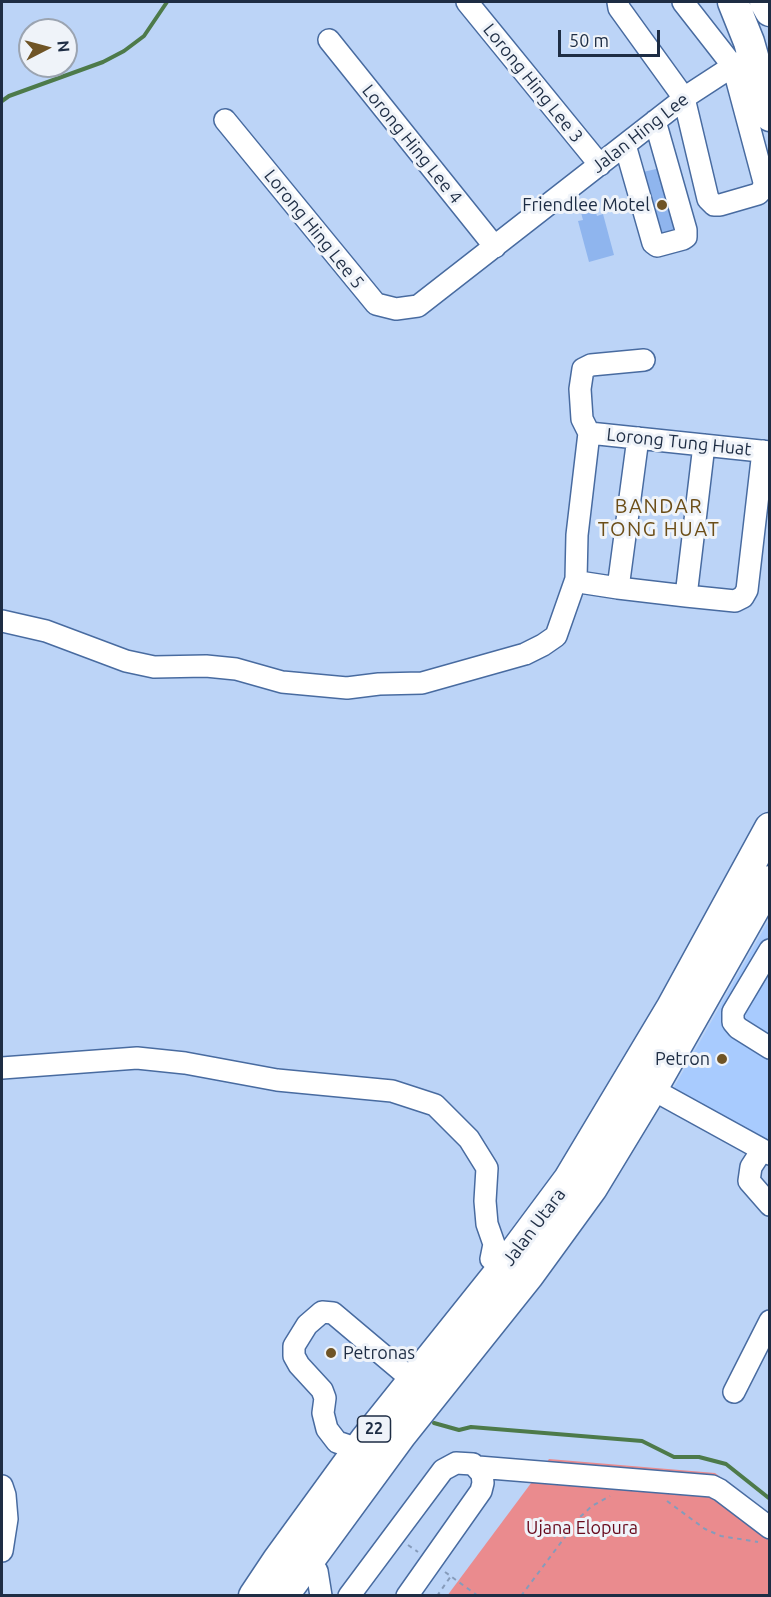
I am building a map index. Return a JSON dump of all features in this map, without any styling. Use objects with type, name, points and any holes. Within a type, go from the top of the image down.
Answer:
[{"type":"highway","points":[[734,2],[743,61],[770,116]]},
{"type":"highway","points":[[765,2],[770,11]]},
{"type":"highway","name":"Jalan Utara","points":[[270,1582],[401,1435],[552,1245],[592,1188],[623,1138],[643,1078],[672,1007],[770,828]]},
{"type":"highway","name":"Jalan Utara","points":[[270,1582],[366,1439],[496,1264],[569,1179],[643,1078],[770,881]]},
{"type":"highway","points":[[270,1582],[302,1511],[346,1445],[403,1372],[496,1264],[513,1275],[520,1270],[587,1179],[623,1138]]},
{"type":"highway","points":[[299,1596],[319,1583],[406,1457],[407,1442],[401,1435]]},
{"type":"street","name":"Lorong Hing Lee 3","points":[[467,2],[600,165]]},
{"type":"street","points":[[618,2],[619,8],[684,98],[708,198],[714,205],[720,205],[758,194],[763,189],[764,182],[743,61],[683,2]]},
{"type":"street","name":"Lorong Hing Lee 4","points":[[329,40],[495,247]]},
{"type":"street","name":"Jalan Hing Lee","points":[[417,306],[684,98],[743,61]]},
{"type":"street","name":"Lorong Hing Lee 5","points":[[225,120],[376,304],[396,309],[417,306]]},
{"type":"street","points":[[625,145],[653,243],[657,246],[683,240],[686,237],[686,230],[655,121]]},
{"type":"street","points":[[2,621],[46,631],[126,661],[154,667],[206,666],[236,669],[282,682],[346,688],[379,684],[422,683],[525,654],[556,636],[576,579],[577,535],[589,432],[582,419],[580,389],[583,369],[591,365],[644,360]]},
{"type":"street","name":"Lorong Tung Huat","points":[[589,432],[766,452]]},
{"type":"street","points":[[618,588],[638,438]]},
{"type":"street","points":[[686,596],[704,445]]},
{"type":"street","points":[[576,579],[587,584],[686,596],[735,601],[743,597],[747,590],[766,452]]},
{"type":"street","points":[[770,950],[733,1012],[734,1022],[738,1028],[770,1048]]},
{"type":"street","points":[[2,1068],[137,1058],[184,1063],[277,1080],[392,1090],[435,1105],[469,1139],[487,1168],[485,1201],[487,1224],[494,1244],[496,1264]]},
{"type":"street","points":[[643,1078],[767,1150],[751,1167],[749,1181],[770,1205]]},
{"type":"street","points":[[346,1445],[337,1442],[327,1429],[323,1413],[325,1398],[322,1390],[299,1365],[294,1356],[294,1346],[307,1325],[322,1312],[333,1313],[403,1372]]},
{"type":"street","points":[[734,1392],[770,1321]]},
{"type":"street","points":[[349,1596],[443,1470],[449,1465],[465,1462],[478,1467],[712,1486],[720,1490],[765,1535]]},
{"type":"street","points":[[407,1596],[481,1491],[482,1474],[478,1467]]},
{"type":"street","points":[[2,1486],[7,1519],[2,1551]]},
{"type":"path","points":[[521,1596],[580,1517],[592,1506],[610,1496]]},
{"type":"path","points":[[659,1497],[721,1536],[765,1535]]},
{"type":"path","points":[[437,1596],[451,1576]]},
{"type":"shaded area","points":[[769,920],[769,1165],[664,1105]]},
{"type":"green space","name":"Ujana Elopura","points":[[549,1459],[715,1473],[769,1514],[769,1595],[447,1596]]},
{"type":"building","name":"Friendlee Motel","points":[[665,167],[681,237],[660,242],[643,172]]},
{"type":"building","points":[[594,206],[597,216],[603,214],[614,255],[589,262],[578,221],[583,220],[580,209]]},
{"type":"waterway","points":[[2,101],[9,96],[103,62],[124,51],[144,36],[167,2]]},
{"type":"waterway","points":[[434,1423],[459,1430],[471,1427],[642,1441],[674,1457],[699,1457],[726,1464],[770,1499]]},
{"type":"place","name":"Friendlee Motel","points":[[662,205]]},
{"type":"place","name":"Petron","points":[[722,1059]]},
{"type":"place","name":"Petronas","points":[[331,1353]]},
{"type":"district","name":"BANDAR TONG HUAT","points":[[659,518]]}]
